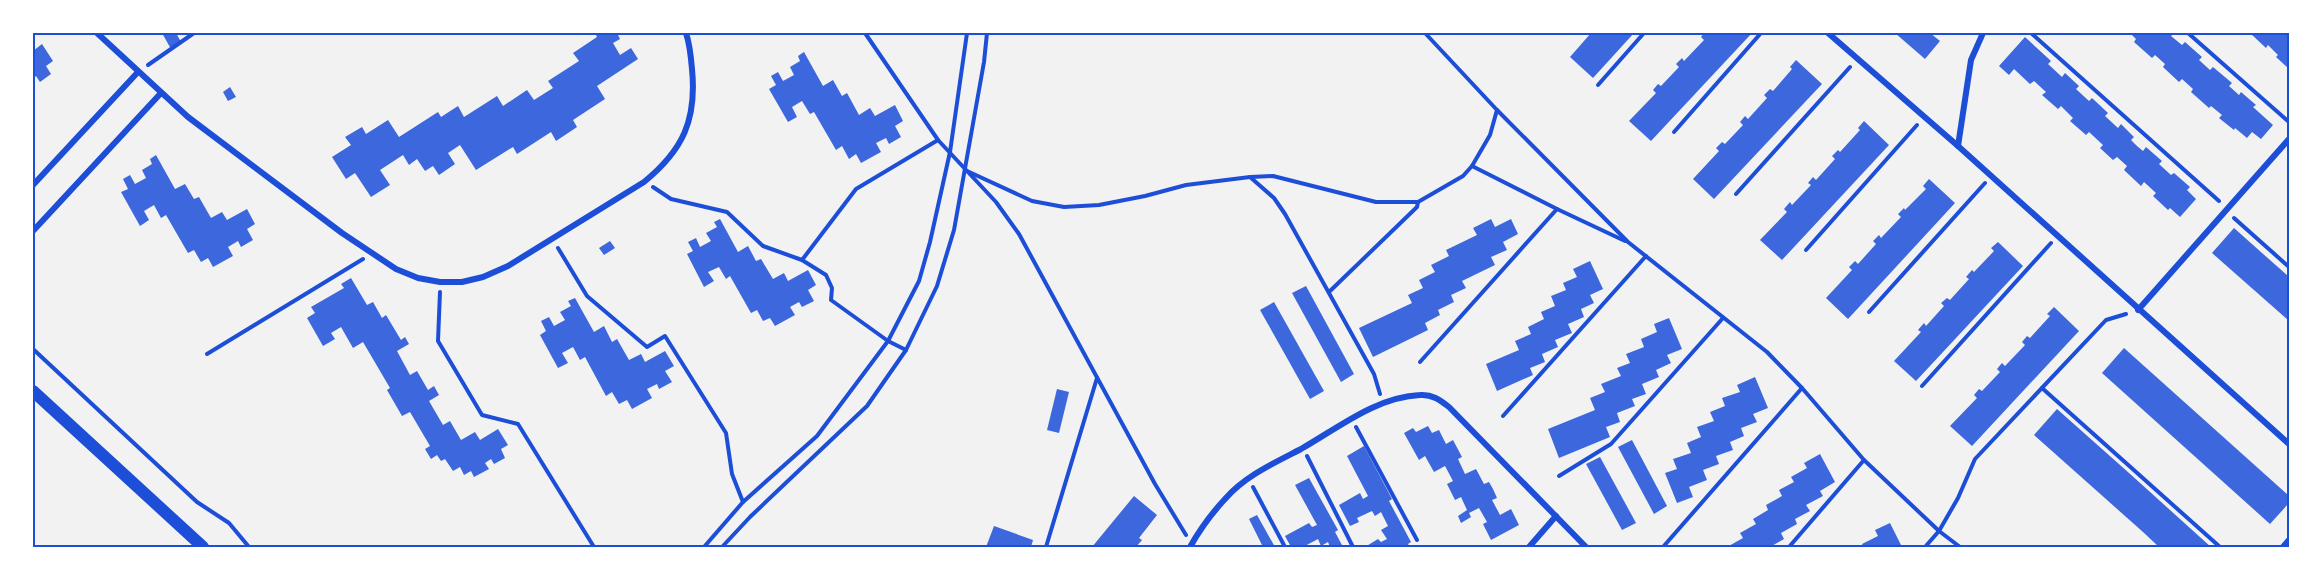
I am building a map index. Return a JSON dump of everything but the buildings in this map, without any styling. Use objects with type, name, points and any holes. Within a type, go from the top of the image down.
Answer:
[{"type":"main road","points":[[33,391],[203,547]]},
{"type":"street","points":[[97,33],[188,117],[371,254],[418,278],[440,282],[462,282],[483,277],[508,266],[644,182],[665,165],[684,136],[692,111],[693,78],[686,33]]},
{"type":"street","points":[[1828,33],[1991,175],[2289,444]]},
{"type":"street","points":[[1958,146],[1971,60],[1983,33]]},
{"type":"street","points":[[33,184],[138,72]]},
{"type":"street","points":[[33,231],[161,93]]},
{"type":"street","points":[[2138,310],[2289,140]]},
{"type":"street","points":[[1190,546],[1225,499],[1248,479],[1383,403],[1423,394],[1437,397],[1449,406],[1586,547]]},
{"type":"street","points":[[1529,547],[1557,516]]},
{"type":"street","points":[[2283,547],[2289,540]]},
{"type":"path","points":[[138,72],[194,33]]},
{"type":"path","points":[[865,33],[938,140],[996,202],[1019,234],[1190,546]]},
{"type":"path","points":[[704,547],[743,502],[817,436],[888,340],[919,281],[950,152],[967,33]]},
{"type":"path","points":[[722,547],[750,517],[867,406],[906,350],[937,286],[954,230],[963,169],[984,62],[987,33]]},
{"type":"path","points":[[1425,33],[1497,110],[1628,242],[1767,352],[1802,388],[1864,460],[1939,531],[1960,547]]},
{"type":"path","points":[[1598,85],[1644,33]]},
{"type":"path","points":[[1674,132],[1761,33]]},
{"type":"path","points":[[2031,33],[2219,201],[2226,212],[2289,267]]},
{"type":"path","points":[[2188,33],[2289,122]]},
{"type":"path","points":[[1736,194],[1857,59]]},
{"type":"path","points":[[963,169],[1032,201],[1064,207],[1099,205],[1145,196],[1186,184],[1273,176],[1376,202],[1418,202],[1463,176],[1473,166],[1490,135],[1497,110]]},
{"type":"path","points":[[1806,250],[1923,118]]},
{"type":"path","points":[[802,260],[856,189],[938,140]]},
{"type":"path","points":[[1473,166],[1628,242]]},
{"type":"path","points":[[1869,312],[1991,175]]},
{"type":"path","points":[[1250,177],[1274,198],[1286,214],[1374,374],[1383,403]]},
{"type":"path","points":[[644,182],[671,199],[727,212],[763,246],[802,260],[826,275],[832,288],[831,300],[906,350]]},
{"type":"path","points":[[1329,292],[1417,207],[1418,202]]},
{"type":"path","points":[[1420,362],[1557,209]]},
{"type":"path","points":[[1922,386],[2058,236]]},
{"type":"path","points":[[553,239],[587,296],[646,347],[665,336],[726,433],[732,474],[743,502]]},
{"type":"path","points":[[207,354],[371,254]]},
{"type":"path","points":[[1503,416],[1646,256]]},
{"type":"path","points":[[440,282],[438,341],[482,415],[518,424],[594,547]]},
{"type":"path","points":[[1925,547],[1939,531],[1958,498],[1975,459],[2106,320],[2138,310]]},
{"type":"path","points":[[1559,476],[1611,444],[1724,318]]},
{"type":"path","points":[[33,348],[197,502],[229,523],[249,547]]},
{"type":"path","points":[[1046,547],[1098,377]]},
{"type":"path","points":[[1663,547],[1802,388]]},
{"type":"path","points":[[2042,388],[2220,547]]},
{"type":"path","points":[[1352,419],[1417,540]]},
{"type":"path","points":[[1302,448],[1353,547]]},
{"type":"path","points":[[1789,547],[1864,460]]},
{"type":"path","points":[[1248,479],[1285,547]]}]
